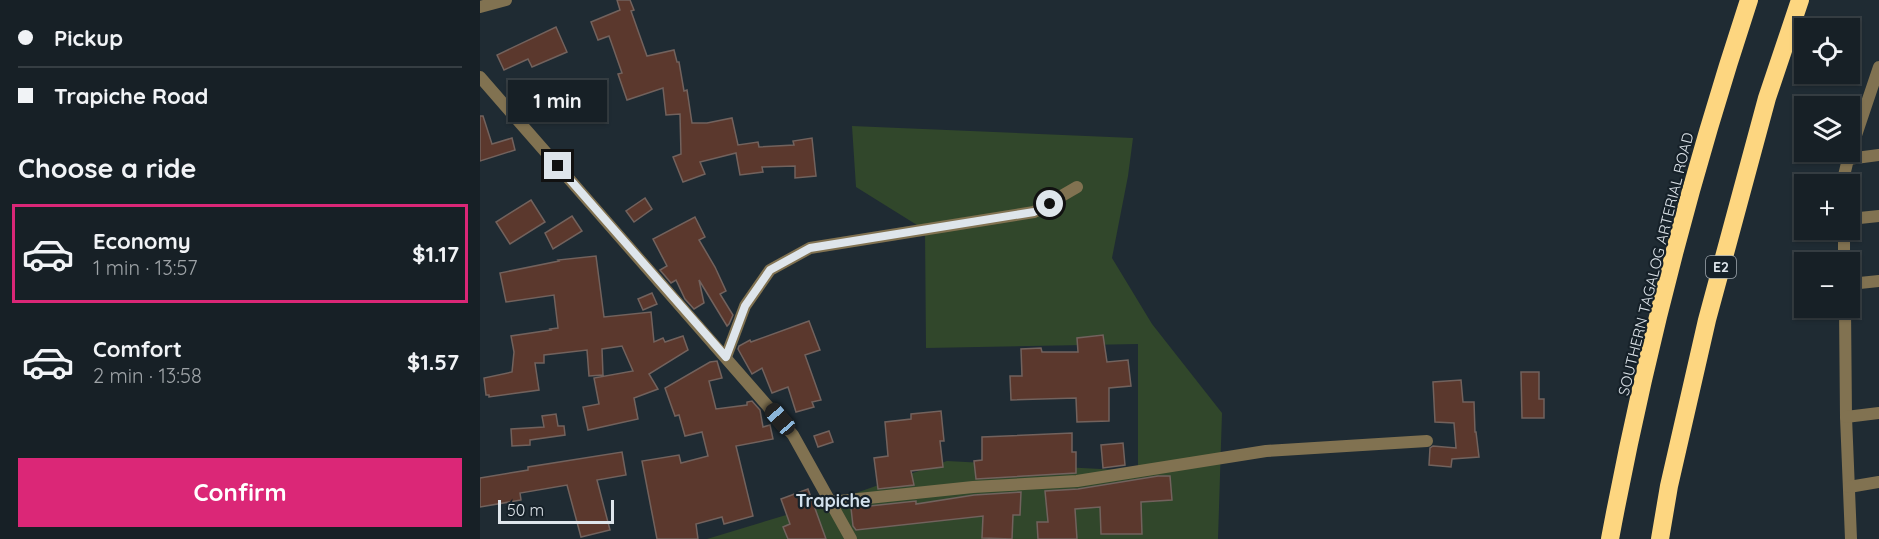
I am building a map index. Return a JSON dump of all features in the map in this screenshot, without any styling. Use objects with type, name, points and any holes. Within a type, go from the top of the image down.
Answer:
[{"type":"highway","name":"SOUTHERN TAGALOG ARTERIAL ROAD","points":[[1610,539],[1662,302],[1726,70],[1749,0]]},
{"type":"highway","name":"E2","points":[[1660,539],[1669,486],[1707,320],[1767,98],[1800,0]]},
{"type":"street","points":[[480,7],[506,0]]},
{"type":"street","points":[[1860,129],[1874,95],[1879,67]]},
{"type":"street","points":[[480,77],[794,435],[851,539]]},
{"type":"street","points":[[1860,157],[1879,155]]},
{"type":"street","points":[[726,357],[745,306],[770,270],[810,248],[1034,212],[1077,188]]},
{"type":"street","points":[[1860,218],[1879,216]]},
{"type":"street","points":[[1860,283],[1879,281]]},
{"type":"street","points":[[1845,318],[1851,539]]},
{"type":"street","points":[[1846,417],[1879,413]]},
{"type":"street","points":[[830,502],[973,488],[1077,481],[1266,451],[1428,441]]},
{"type":"street","points":[[1849,487],[1879,482]]},
{"type":"green space","points":[[852,126],[1133,138],[1112,258],[1152,324],[1222,413],[1218,539],[707,539],[836,500],[947,461],[1138,471],[1138,344],[926,348],[925,230],[856,187]]},
{"type":"building","points":[[617,0],[630,0],[634,10],[631,11],[647,56],[674,50],[677,62],[679,62],[684,91],[687,90],[692,123],[707,123],[732,118],[738,145],[758,142],[759,147],[794,145],[793,141],[812,138],[816,176],[795,178],[795,166],[762,167],[763,172],[740,175],[736,153],[700,162],[705,174],[683,182],[673,157],[681,154],[680,114],[666,115],[663,88],[627,100],[618,74],[622,73],[609,36],[598,40],[591,22],[620,10]]},
{"type":"building","points":[[556,27],[567,52],[532,67],[528,59],[504,70],[497,55]]},
{"type":"building","points":[[480,116],[483,116],[492,144],[512,138],[515,150],[480,161]]},
{"type":"building","points":[[645,198],[652,209],[634,222],[626,211]]},
{"type":"building","points":[[531,200],[545,222],[510,244],[496,222]]},
{"type":"building","points":[[572,216],[582,231],[553,249],[545,233]]},
{"type":"building","points":[[695,217],[705,237],[699,240],[726,291],[720,294],[733,315],[727,326],[699,280],[704,303],[694,309],[685,299],[676,280],[671,283],[660,270],[667,266],[653,239]]},
{"type":"building","points":[[596,256],[604,317],[651,312],[654,342],[663,338],[665,342],[683,336],[688,350],[649,374],[658,389],[634,398],[638,419],[588,430],[583,407],[599,404],[594,378],[633,371],[622,346],[602,349],[603,375],[589,376],[587,350],[544,355],[544,363],[535,363],[539,390],[489,397],[486,395],[484,378],[512,372],[514,352],[511,336],[558,328],[554,295],[506,302],[500,273],[558,260]]},
{"type":"building","points":[[652,293],[657,304],[643,310],[638,299]]},
{"type":"building","points":[[809,321],[820,350],[805,355],[821,400],[812,402],[814,407],[796,412],[788,387],[772,393],[762,368],[752,374],[738,349],[750,340],[751,342]]},
{"type":"building","points":[[1103,335],[1107,362],[1128,360],[1131,386],[1109,388],[1109,421],[1077,422],[1076,398],[1011,400],[1010,376],[1022,376],[1021,349],[1041,348],[1042,352],[1078,352],[1077,338]]},
{"type":"building","points":[[717,361],[722,378],[709,381],[716,409],[747,405],[747,402],[752,401],[760,410],[763,427],[770,425],[773,439],[736,446],[753,516],[724,524],[722,517],[696,524],[698,539],[657,539],[642,461],[679,455],[681,463],[708,456],[702,432],[685,436],[679,415],[675,416],[665,388],[710,362]]},
{"type":"building","points":[[1521,372],[1539,372],[1539,399],[1544,399],[1544,418],[1522,418]]},
{"type":"building","points":[[1461,380],[1463,402],[1474,402],[1479,457],[1452,459],[1451,467],[1429,465],[1430,448],[1433,446],[1456,448],[1454,423],[1435,422],[1433,382]]},
{"type":"building","points":[[941,411],[944,441],[940,441],[943,467],[911,471],[914,485],[878,489],[874,458],[888,456],[885,422],[911,419],[911,414]]},
{"type":"building","points":[[556,414],[558,426],[564,426],[565,435],[530,440],[530,445],[512,446],[511,429],[544,427],[542,416]]},
{"type":"building","points":[[829,431],[833,442],[818,447],[814,436]]},
{"type":"building","points":[[1072,433],[1072,452],[1076,452],[1076,473],[976,479],[974,461],[982,460],[982,437]]},
{"type":"building","points":[[1123,443],[1125,465],[1103,468],[1101,445]]},
{"type":"building","points":[[622,452],[626,475],[597,480],[610,530],[581,537],[567,485],[520,493],[521,500],[480,507],[480,478],[528,470],[528,467]]},
{"type":"building","points":[[1170,476],[1172,500],[1141,502],[1142,534],[1101,534],[1100,507],[1075,509],[1077,539],[1038,539],[1037,522],[1048,522],[1045,491],[1078,489]]},
{"type":"building","points":[[808,489],[826,539],[788,539],[783,527],[790,524],[781,499]]},
{"type":"building","points":[[1021,492],[1020,515],[1013,515],[1012,539],[982,538],[983,516],[856,530],[853,526],[851,508],[916,501],[916,504],[974,495]]},
{"type":"district","name":"Trapiche","points":[[833,501]]},
{"type":"route","points":[[558,166],[726,357],[745,306],[770,270],[810,248],[1034,212],[1050,204]]}]
